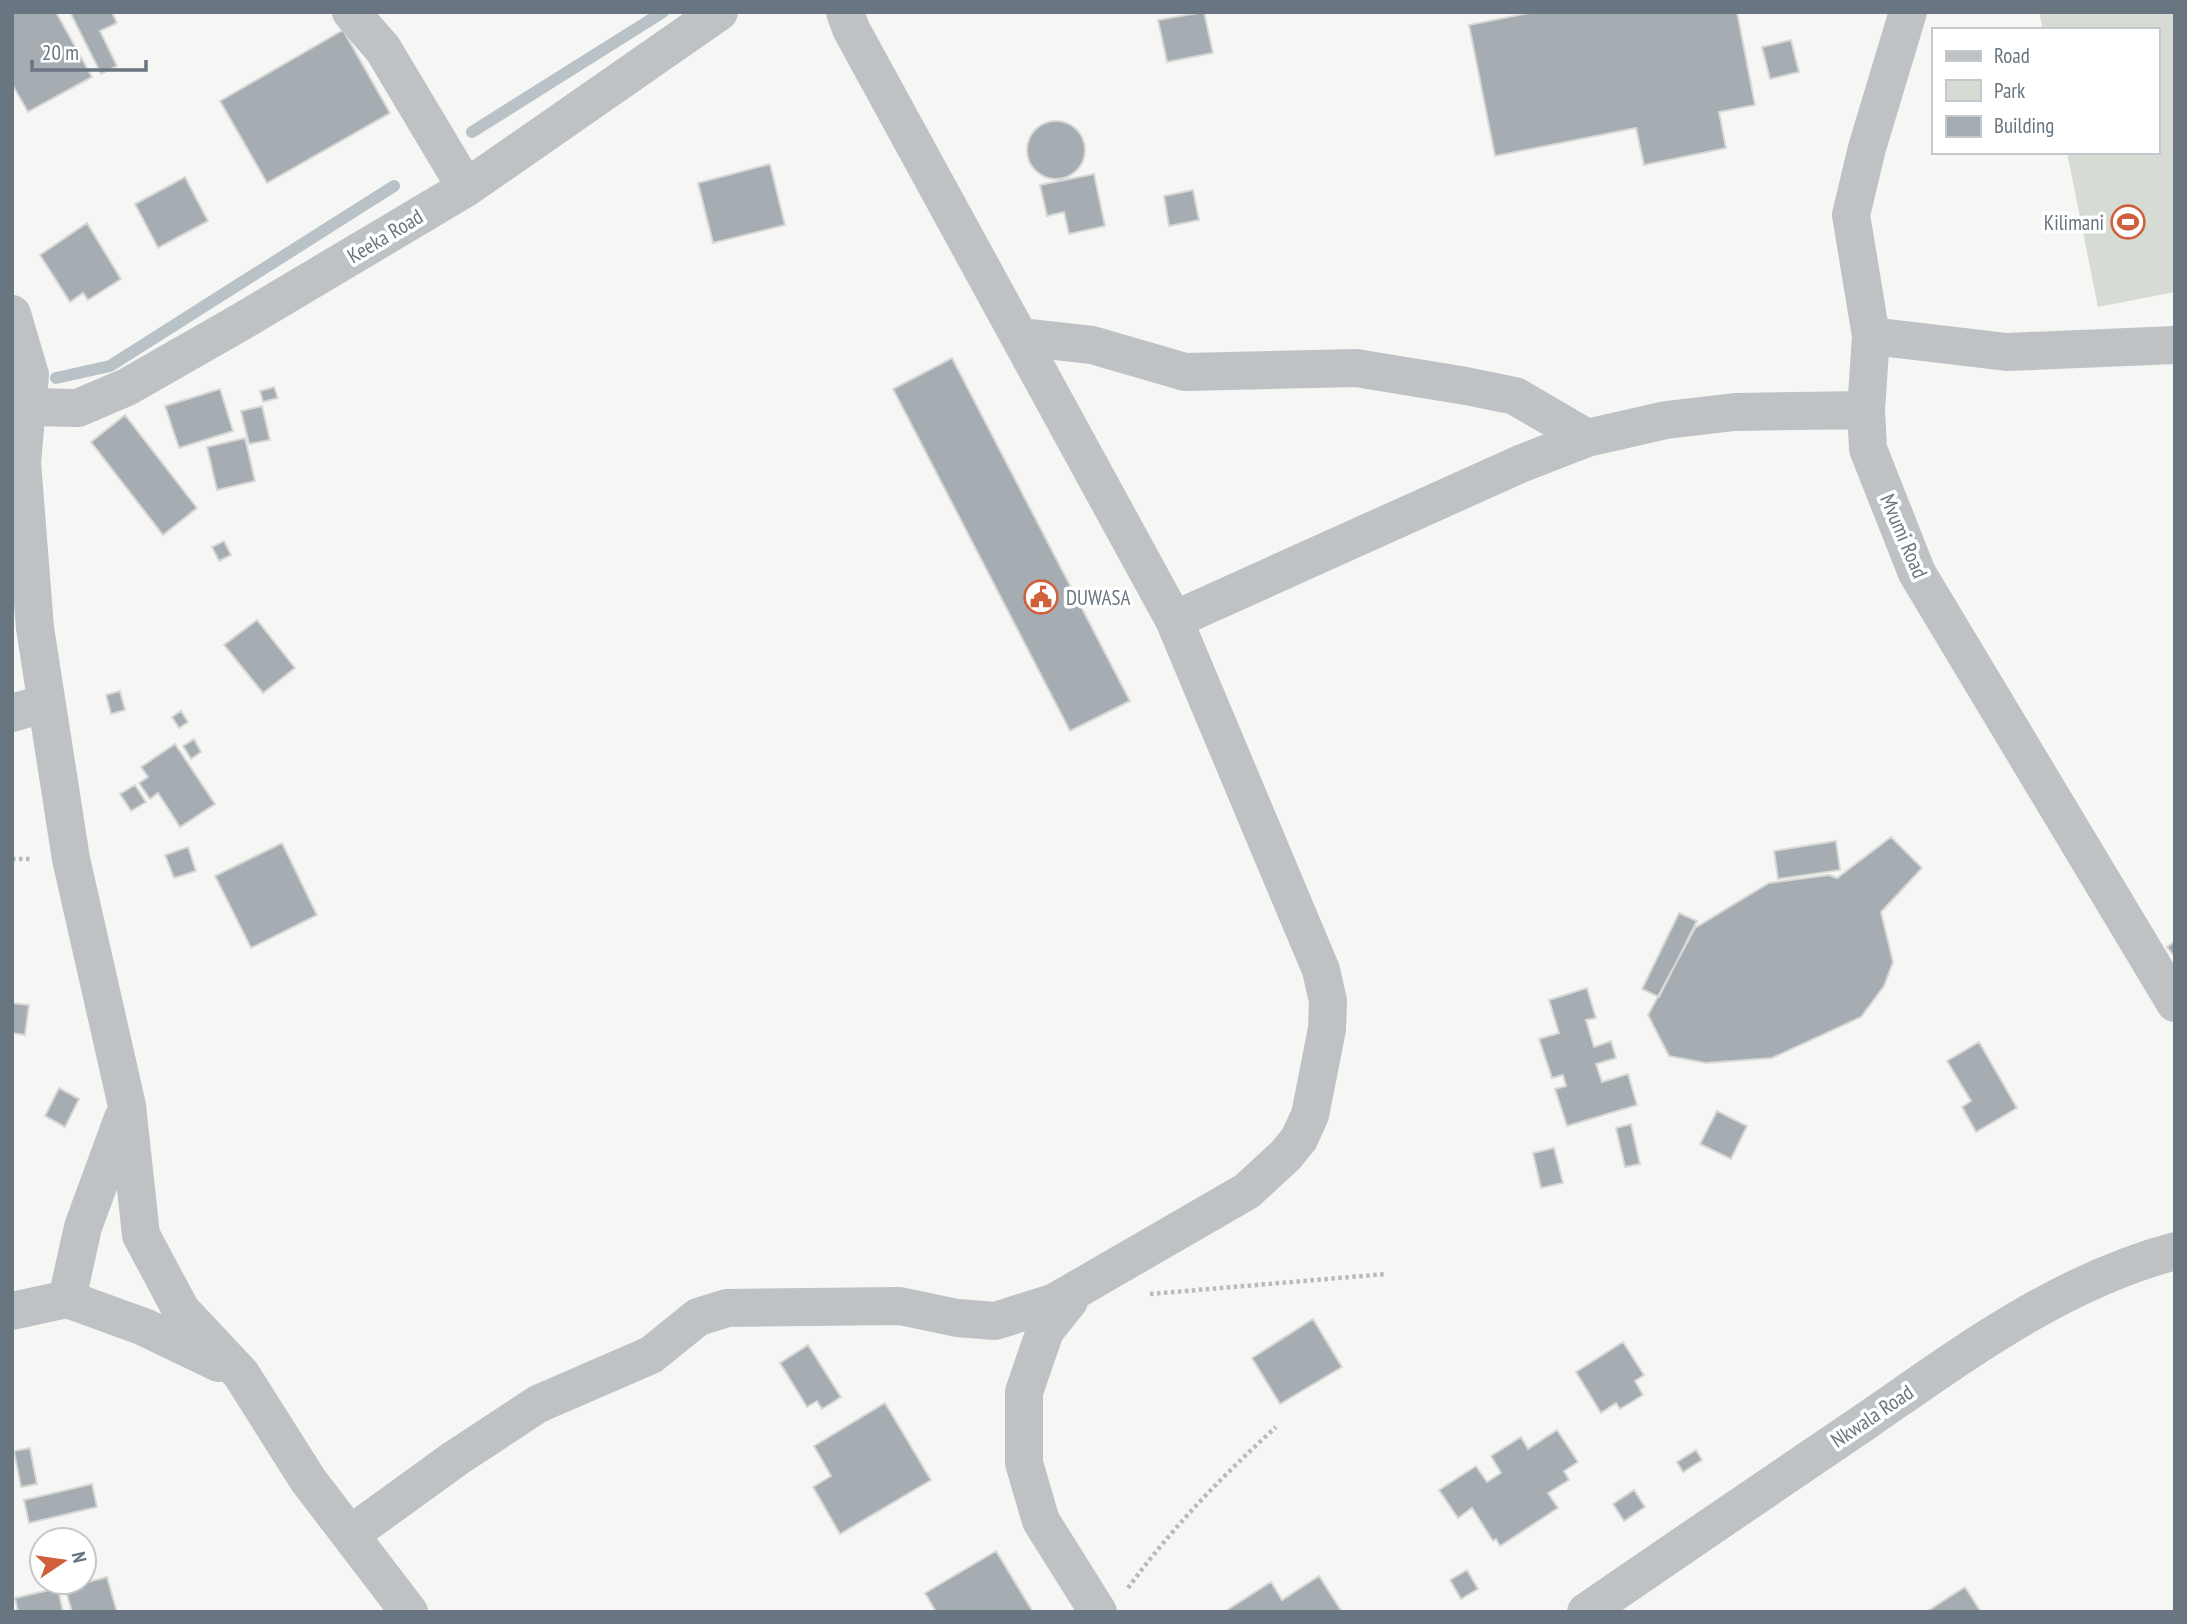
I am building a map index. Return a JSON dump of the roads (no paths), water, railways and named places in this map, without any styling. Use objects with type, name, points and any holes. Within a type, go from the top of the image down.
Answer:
[{"type":"street","points":[[351,12],[383,49],[466,188]]},
{"type":"street","name":"Keeka Road","points":[[23,410],[78,408],[127,387],[466,188],[719,12]]},
{"type":"street","points":[[351,1534],[456,1458],[538,1404],[651,1355],[698,1317],[727,1308],[900,1306],[957,1318],[995,1321],[1055,1303],[1247,1191],[1286,1155],[1299,1139],[1310,1115],[1327,1029],[1328,1001],[1321,970],[1174,620],[851,29],[845,12]]},
{"type":"street","name":"Mvumi Road","points":[[1908,12],[1867,148],[1851,215],[1871,336],[1866,410],[1868,449],[1917,573],[2175,1003]]},
{"type":"street","points":[[12,314],[30,375],[23,410],[22,463],[35,628],[29,708],[71,859],[127,1107],[141,1235],[181,1310],[241,1374],[308,1479],[409,1612]]},
{"type":"street","points":[[1871,336],[2007,352],[2175,345]]},
{"type":"street","points":[[1020,337],[1091,345],[1185,372],[1356,368],[1466,386],[1515,396],[1587,438]]},
{"type":"street","points":[[1174,620],[1520,464],[1587,438],[1667,420],[1735,412],[1866,410]]},
{"type":"street","points":[[66,1299],[83,1227],[127,1107]]},
{"type":"street","name":"Nkwala Road","points":[[1586,1612],[1988,1337],[2076,1286],[2143,1259],[2175,1251]]},
{"type":"street","points":[[12,1311],[66,1299],[144,1327],[241,1374]]},
{"type":"street","points":[[1069,1301],[1045,1331],[1024,1392],[1024,1463],[1041,1521],[1112,1601]]},
{"type":"waterway","points":[[472,132],[663,12]]},
{"type":"waterway","points":[[56,378],[110,366],[394,186]]},
{"type":"place","name":"Kilimani","points":[[2128,222]]},
{"type":"place","name":"DUWASA","points":[[1041,597]]}]
